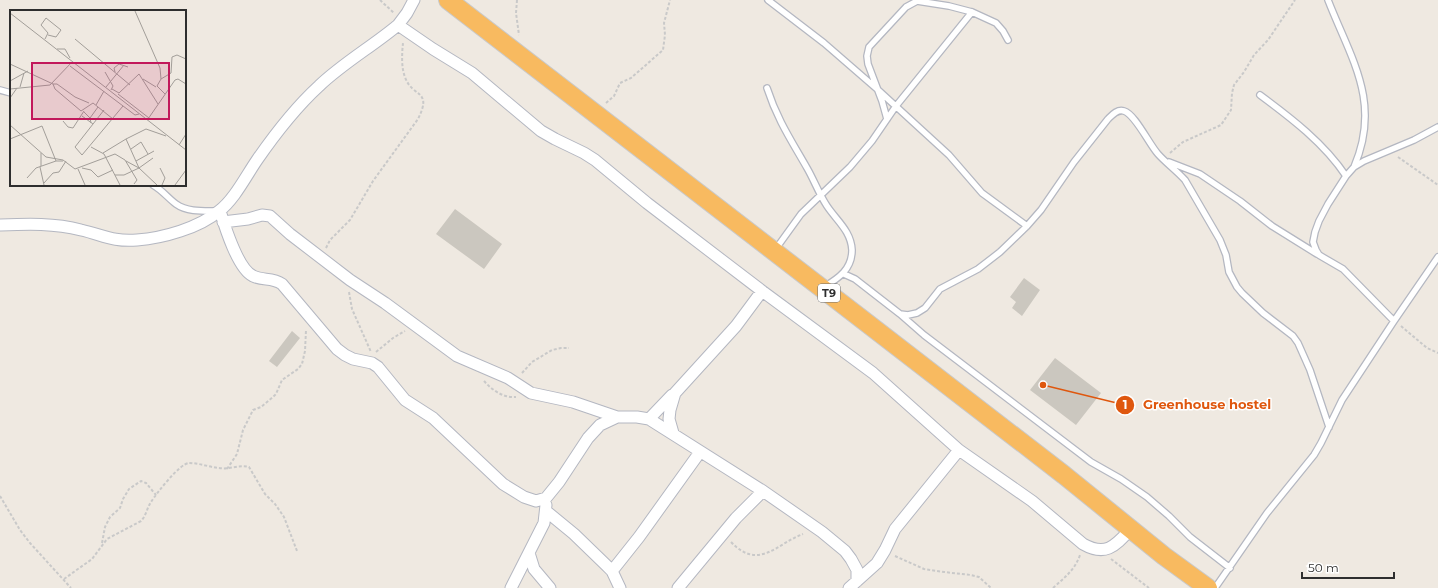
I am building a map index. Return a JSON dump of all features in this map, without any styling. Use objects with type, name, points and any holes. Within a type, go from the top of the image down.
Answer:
[{"type":"highway","name":"T9","points":[[448,0],[1064,475],[1164,556],[1208,588]]},
{"type":"street","points":[[414,0],[401,27],[319,85],[290,116],[231,198],[222,216],[233,247],[248,273],[259,278],[270,279],[282,284],[337,349],[353,359],[372,363],[378,367],[406,400],[433,418],[503,484],[524,497],[536,500],[546,498]]},
{"type":"street","points":[[401,27],[472,73],[541,130],[595,160],[647,203],[762,292],[873,373],[959,450],[1026,497],[1083,544],[1093,550],[1101,551],[1110,549],[1131,529]]},
{"type":"street","points":[[0,226],[31,224],[59,226],[82,230],[119,241],[138,240],[168,234],[222,216],[248,219],[262,215],[270,216],[290,234],[350,280],[385,303],[457,356],[508,378],[531,393],[573,402],[617,417],[637,417],[649,419],[673,433],[700,452],[763,490],[822,532],[851,559],[857,570],[853,584]]},
{"type":"street","points":[[649,419],[675,393],[736,326],[762,292]]},
{"type":"street","points":[[673,433],[669,418],[675,393]]},
{"type":"street","points":[[511,588],[544,523],[546,498],[559,482],[588,438],[600,425],[617,417]]},
{"type":"street","points":[[853,584],[877,563],[895,529],[959,450]]},
{"type":"street","points":[[612,570],[639,537],[700,452]]},
{"type":"street","points":[[678,588],[736,518],[763,490]]},
{"type":"street","points":[[546,511],[574,534],[612,570],[620,588]]},
{"type":"street","points":[[529,553],[534,569],[550,588]]},
{"type":"lane","points":[[768,0],[824,43],[878,89],[949,155],[982,193],[1027,226]]},
{"type":"lane","points":[[1328,0],[1350,50],[1362,91],[1365,110],[1365,128],[1361,151],[1354,167]]},
{"type":"lane","points":[[887,119],[882,100],[868,64],[867,56],[869,47],[906,7],[917,1],[949,6],[972,12],[996,23],[1008,40]]},
{"type":"lane","points":[[774,251],[801,214],[850,167],[872,141],[896,106],[972,12]]},
{"type":"lane","points":[[767,88],[772,104],[786,134],[827,206],[844,227],[850,239],[852,250],[848,268],[844,274],[823,289]]},
{"type":"lane","points":[[0,90],[10,93]]},
{"type":"lane","points":[[1260,95],[1318,142],[1338,164],[1346,176]]},
{"type":"lane","points":[[900,314],[917,314],[925,308],[940,289],[986,263],[1027,226],[1041,210],[1085,147],[1108,119],[1120,110],[1124,110],[1130,114],[1157,153],[1177,171],[1194,194],[1221,244],[1226,255],[1229,272],[1237,287],[1263,313],[1293,336],[1298,343],[1310,370],[1328,427]]},
{"type":"lane","points":[[1319,255],[1314,242],[1314,232],[1328,204],[1346,176],[1354,167],[1364,161],[1414,140],[1438,127]]},
{"type":"lane","points":[[1163,159],[1200,174],[1240,201],[1272,226],[1343,269],[1394,321]]},
{"type":"lane","points":[[154,186],[175,203],[183,207],[222,216]]},
{"type":"lane","points":[[1215,588],[1267,513],[1314,455],[1342,400],[1438,257]]},
{"type":"lane","points":[[844,274],[855,279],[924,335],[1091,462],[1121,479],[1147,497],[1190,537],[1230,568]]},
{"type":"path","points":[[321,257],[330,240],[350,220],[372,181],[418,119],[423,109],[424,103],[422,98],[419,93],[408,83],[404,76],[401,27],[395,14],[380,0]]},
{"type":"path","points":[[516,0],[517,27],[520,37]]},
{"type":"path","points":[[595,114],[614,96],[620,83],[631,78],[663,50],[665,35],[664,23],[670,0]]},
{"type":"path","points":[[1163,159],[1183,142],[1202,132],[1221,125],[1231,110],[1234,85],[1254,55],[1268,40],[1295,0]]},
{"type":"path","points":[[1390,150],[1438,185]]},
{"type":"path","points":[[350,280],[349,290],[352,309],[373,356],[394,338],[415,326]]},
{"type":"path","points":[[227,468],[237,454],[243,430],[253,410],[261,407],[273,397],[276,394],[282,380],[298,369],[302,364],[305,351],[306,312]]},
{"type":"path","points":[[1394,321],[1427,348],[1438,353]]},
{"type":"path","points":[[508,378],[513,374],[522,373],[532,362],[552,350],[569,348]]},
{"type":"path","points":[[64,579],[92,559],[102,544],[113,535],[141,521],[156,495],[185,464],[189,463],[227,468],[244,466],[250,467],[265,494],[280,509],[297,551]]},
{"type":"path","points":[[102,544],[105,527],[110,518],[120,508],[129,489],[142,481],[146,483],[156,495]]},
{"type":"path","points":[[0,496],[20,530],[30,543],[71,588]]},
{"type":"path","points":[[724,534],[743,552],[752,555],[763,555],[803,534],[822,532]]},
{"type":"path","points":[[1053,588],[1077,564],[1083,544]]},
{"type":"path","points":[[885,550],[898,558],[924,569],[979,577],[991,588]]},
{"type":"path","points":[[1101,551],[1149,588]]},
{"type":"building","points":[[455,209],[502,244],[484,269],[436,234]]},
{"type":"building","points":[[1024,278],[1040,290],[1022,316],[1012,308],[1016,302],[1010,297]]},
{"type":"building","points":[[292,331],[300,338],[277,367],[269,361]]},
{"type":"building","points":[[1055,358],[1101,393],[1076,425],[1030,390]]},
{"type":"place","name":"Greenhouse hostel","points":[[1043,385]]}]
